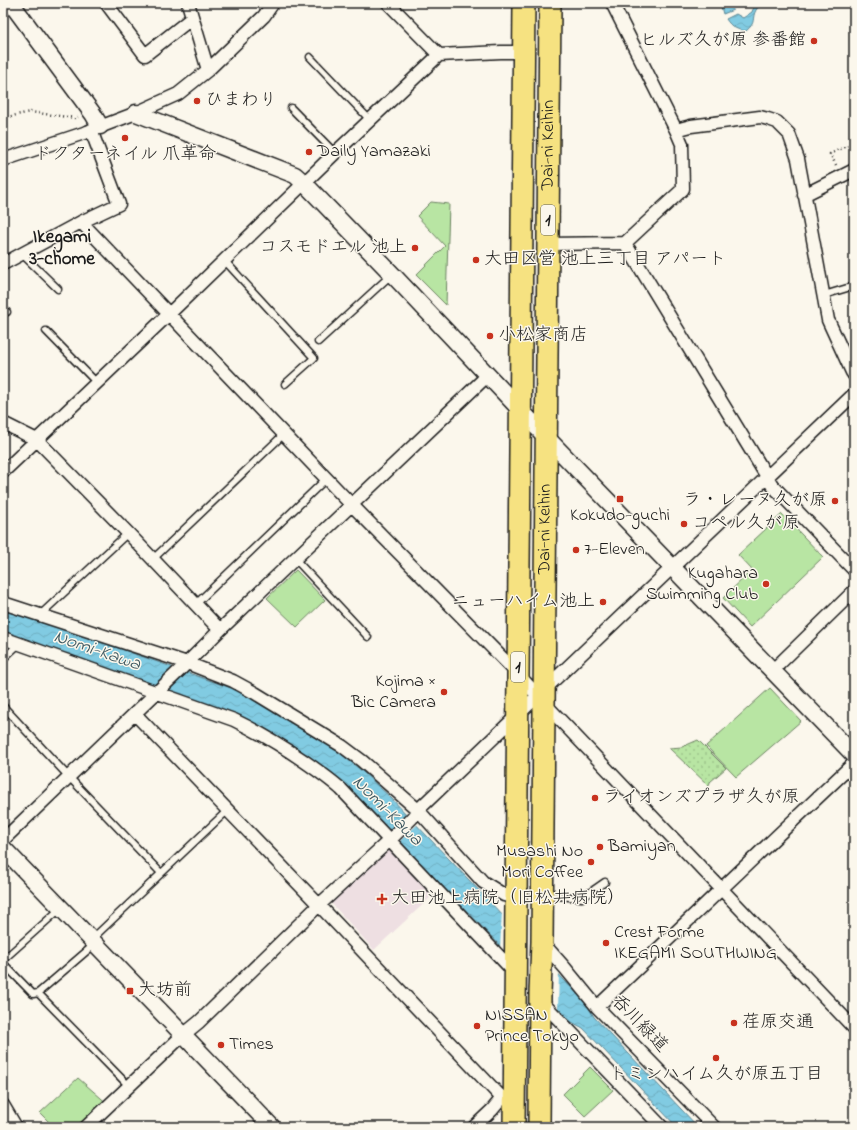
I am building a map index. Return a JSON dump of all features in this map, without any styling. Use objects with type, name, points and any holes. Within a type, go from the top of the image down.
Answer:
[{"type":"highway","name":"Dai-ni Keihin","points":[[514,1127],[508,1098],[516,925],[519,408],[524,3]]},
{"type":"highway","name":"Dai-ni Keihin","points":[[539,1127],[542,947],[541,696],[546,437],[550,3]]},
{"type":"street","points":[[3,264],[81,222],[119,204],[95,123],[11,3]]},
{"type":"street","points":[[106,3],[145,56],[192,18]]},
{"type":"street","points":[[188,3],[208,70]]},
{"type":"street","points":[[3,160],[95,123],[136,112],[178,94],[208,70],[264,16],[273,3]]},
{"type":"street","points":[[388,3],[439,55]]},
{"type":"street","points":[[547,244],[625,243],[683,189],[682,144],[612,3]]},
{"type":"street","points":[[3,472],[169,314],[185,295],[224,260],[439,55],[523,52]]},
{"type":"street","points":[[136,112],[295,175],[304,183],[546,437],[854,755]]},
{"type":"street","points":[[676,130],[691,126],[760,117],[777,122],[784,128],[792,141],[798,160],[830,324],[854,375]]},
{"type":"street","points":[[804,195],[854,170]]},
{"type":"street","points":[[81,222],[352,505],[541,696],[721,889],[854,1028]]},
{"type":"street","points":[[625,243],[772,485],[854,570]]},
{"type":"street","points":[[3,840],[158,692],[220,630],[488,375]]},
{"type":"street","points":[[86,1127],[183,1035],[199,1022],[319,905],[391,839],[415,814],[541,696],[672,567],[854,394]]},
{"type":"street","points":[[3,423],[37,440],[220,630]]},
{"type":"street","points":[[772,671],[854,591]]},
{"type":"street","points":[[3,602],[184,666],[227,679],[255,693],[342,746],[362,760],[484,882],[504,895],[516,897]]},
{"type":"street","points":[[3,638],[234,720],[286,748],[330,779],[391,839],[515,970]]},
{"type":"street","points":[[135,714],[508,1098],[492,1110],[474,1127]]},
{"type":"street","points":[[597,1007],[854,763]]},
{"type":"street","points":[[3,848],[272,1127]]},
{"type":"street","name":"呑川緑道","points":[[542,947],[565,968],[597,1007],[714,1127]]},
{"type":"street","points":[[540,997],[662,1127]]},
{"type":"street","points":[[3,1105],[16,1127]]},
{"type":"lane","points":[[310,57],[370,120]]},
{"type":"lane","points":[[291,108],[335,153]]},
{"type":"lane","points":[[22,254],[58,289]]},
{"type":"lane","points":[[224,260],[314,358],[285,384]]},
{"type":"lane","points":[[318,342],[392,274]]},
{"type":"lane","points":[[824,295],[854,286]]},
{"type":"lane","points":[[46,330],[97,383]]},
{"type":"lane","points":[[153,559],[284,434]]},
{"type":"lane","points":[[196,604],[327,478]]},
{"type":"lane","points":[[39,615],[128,533]]},
{"type":"lane","points":[[295,559],[368,637]]},
{"type":"lane","points":[[3,658],[19,644]]},
{"type":"lane","points":[[3,706],[162,873]]},
{"type":"lane","points":[[61,908],[3,961],[33,994],[38,993],[94,941],[228,810]]},
{"type":"lane","points":[[542,895],[582,898],[605,882]]},
{"type":"lane","points":[[38,993],[129,1086]]},
{"type":"path","points":[[3,118],[30,112],[75,118],[95,123]]},
{"type":"path","points":[[836,166],[830,154],[845,147],[854,145]]},
{"type":"shaded area","name":"大田池上病院（旧松井病院）","points":[[388,849],[433,895],[374,950],[331,903]]},
{"type":"green space","points":[[431,202],[449,204],[446,305],[416,275],[445,246],[417,216]]},
{"type":"green space","name":"Kugahara Swimming Club","points":[[782,514],[823,557],[750,627],[723,598],[752,570],[738,555]]},
{"type":"green space","points":[[296,570],[325,600],[297,627],[267,598]]},
{"type":"green space","points":[[770,688],[801,721],[736,777],[706,746]]},
{"type":"green space","points":[[698,740],[726,768],[710,782],[709,786],[669,748],[682,747]]},
{"type":"green space","points":[[590,1067],[613,1090],[585,1116],[563,1094]]},
{"type":"green space","points":[[78,1078],[109,1105],[86,1127],[54,1127],[40,1113]]},
{"type":"water","points":[[720,3],[731,3],[733,10],[723,14]]},
{"type":"water","points":[[764,3],[757,9],[752,25],[746,31],[734,28],[726,19],[736,14],[743,18],[752,12],[755,4]]},
{"type":"water","name":"Nomi-Kawa","points":[[3,607],[242,692],[289,716],[335,749],[390,797],[586,1003],[594,1017],[698,1127],[677,1127],[583,1028],[570,1021],[359,798],[326,769],[292,745],[262,728],[219,708],[137,681],[3,632]]},
{"type":"pier","points":[[408,814],[418,824],[398,843],[388,833]]},
{"type":"pier","points":[[502,911],[559,971],[558,1010],[500,949]]},
{"type":"place","name":"ヒルズ久が原 参番館","points":[[814,41]]},
{"type":"place","name":"ひまわり","points":[[197,101]]},
{"type":"place","name":"ドクターネイル 爪革命","points":[[125,138]]},
{"type":"place","name":"Daily Yamazaki","points":[[309,152]]},
{"type":"place","name":"コスモドエル 池上","points":[[415,248]]},
{"type":"place","name":"大田区営 池上三丁目 アパート","points":[[476,260]]},
{"type":"place","name":"小松家商店","points":[[490,336]]},
{"type":"place","name":"Kokudo-guchi","points":[[620,499]]},
{"type":"place","name":"ラ・レーヌ久が原","points":[[835,501]]},
{"type":"place","name":"コペル久が原","points":[[684,524]]},
{"type":"place","name":"7-Eleven","points":[[576,550]]},
{"type":"place","name":"Kugahara Swimming Club","points":[[766,584]]},
{"type":"place","name":"ニューハイム池上","points":[[603,602]]},
{"type":"place","name":"Kojima × Bic Camera","points":[[444,692]]},
{"type":"place","name":"ライオンズプラザ久が原","points":[[595,798]]},
{"type":"place","name":"Bamiyan","points":[[600,847]]},
{"type":"place","name":"Musashi No Mori Coffee","points":[[591,862]]},
{"type":"place","name":"大田池上病院（旧松井病院）","points":[[382,899]]},
{"type":"place","name":"Crest Forme IKEGAMI SOUTHWING","points":[[606,943]]},
{"type":"place","name":"大坊前","points":[[130,991]]},
{"type":"place","name":"荏原交通","points":[[734,1023]]},
{"type":"place","name":"NISSAN Prince Tokyo","points":[[477,1026]]},
{"type":"place","name":"Times","points":[[221,1045]]},
{"type":"place","name":"トミンハイム久が原五丁目","points":[[716,1058]]},
{"type":"district","name":"Ikegami 3-chome","points":[[62,248]]}]
